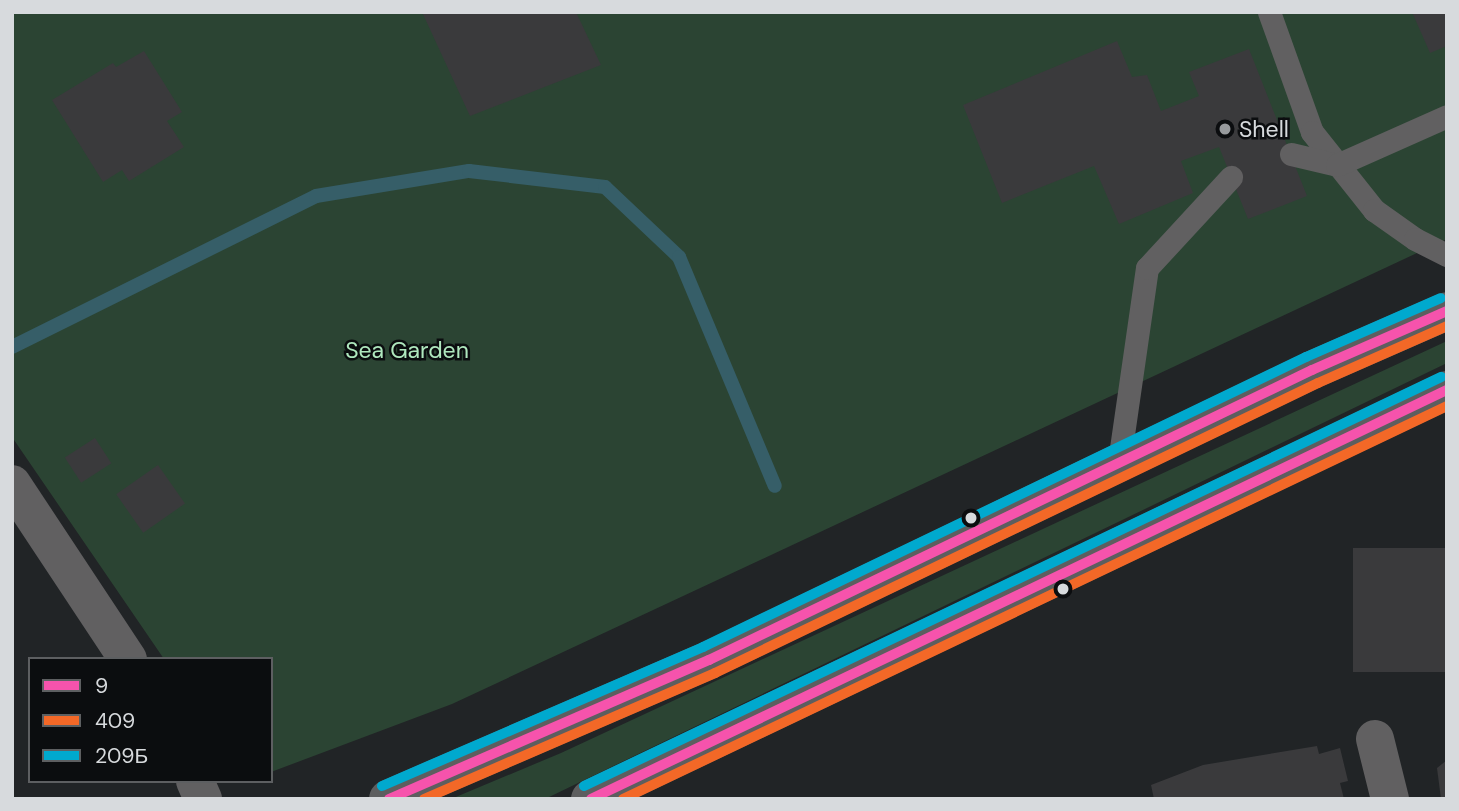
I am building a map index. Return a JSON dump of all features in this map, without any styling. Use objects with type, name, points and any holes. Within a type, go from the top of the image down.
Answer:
[{"type":"highway","points":[[388,799],[709,660],[1119,462],[1447,311]]},
{"type":"highway","points":[[590,799],[1447,390]]},
{"type":"street","points":[[12,484],[127,657]]},
{"type":"street","points":[[1375,739],[1390,799]]},
{"type":"street","points":[[196,783],[203,799]]},
{"type":"lane","points":[[1269,12],[1312,132],[1374,210],[1415,240],[1447,254]]},
{"type":"lane","points":[[1291,154],[1337,165],[1447,116]]},
{"type":"lane","points":[[1119,462],[1147,268],[1231,177]]},
{"type":"green space","name":"Sea Garden","points":[[12,12],[1447,12],[1447,239],[452,704],[273,771],[273,657],[163,657],[12,437]]},
{"type":"green space","points":[[1447,341],[1447,363],[545,799],[451,799],[561,753]]},
{"type":"building","points":[[422,12],[576,12],[601,65],[470,116]]},
{"type":"building","points":[[1412,12],[1447,12],[1447,46],[1430,53]]},
{"type":"building","points":[[1117,41],[1132,77],[1147,75],[1161,111],[1199,96],[1189,72],[1249,49],[1307,196],[1248,219],[1219,147],[1181,161],[1193,193],[1119,224],[1094,166],[1002,203],[963,105]]},
{"type":"building","points":[[144,51],[182,112],[167,121],[184,147],[129,181],[122,170],[103,182],[52,100],[113,63],[116,67]]},
{"type":"building","points":[[95,438],[111,463],[81,483],[65,458]]},
{"type":"building","points":[[158,465],[185,504],[143,533],[116,494]]},
{"type":"building","points":[[1353,548],[1447,548],[1447,672],[1353,672]]},
{"type":"building","points":[[1317,746],[1319,754],[1340,748],[1348,781],[1340,783],[1344,799],[1154,799],[1151,785],[1203,765]]},
{"type":"building","points":[[1447,760],[1447,799],[1441,799],[1437,768]]},
{"type":"waterway","points":[[12,347],[316,196],[469,171],[605,187],[679,257],[775,486]]},
{"type":"transit line","name":"209Б","points":[[382,786],[703,647],[1306,357],[1441,298]]},
{"type":"transit line","name":"9","points":[[389,799],[709,660],[1312,370],[1447,311]]},
{"type":"transit line","name":"409","points":[[424,799],[715,673],[1318,383],[1447,326]]},
{"type":"transit line","name":"209Б","points":[[584,786],[1441,377]]},
{"type":"transit line","name":"9","points":[[591,799],[1447,390]]},
{"type":"transit line","name":"409","points":[[623,799],[1447,406]]},
{"type":"place","name":"Shell","points":[[1225,129]]}]
